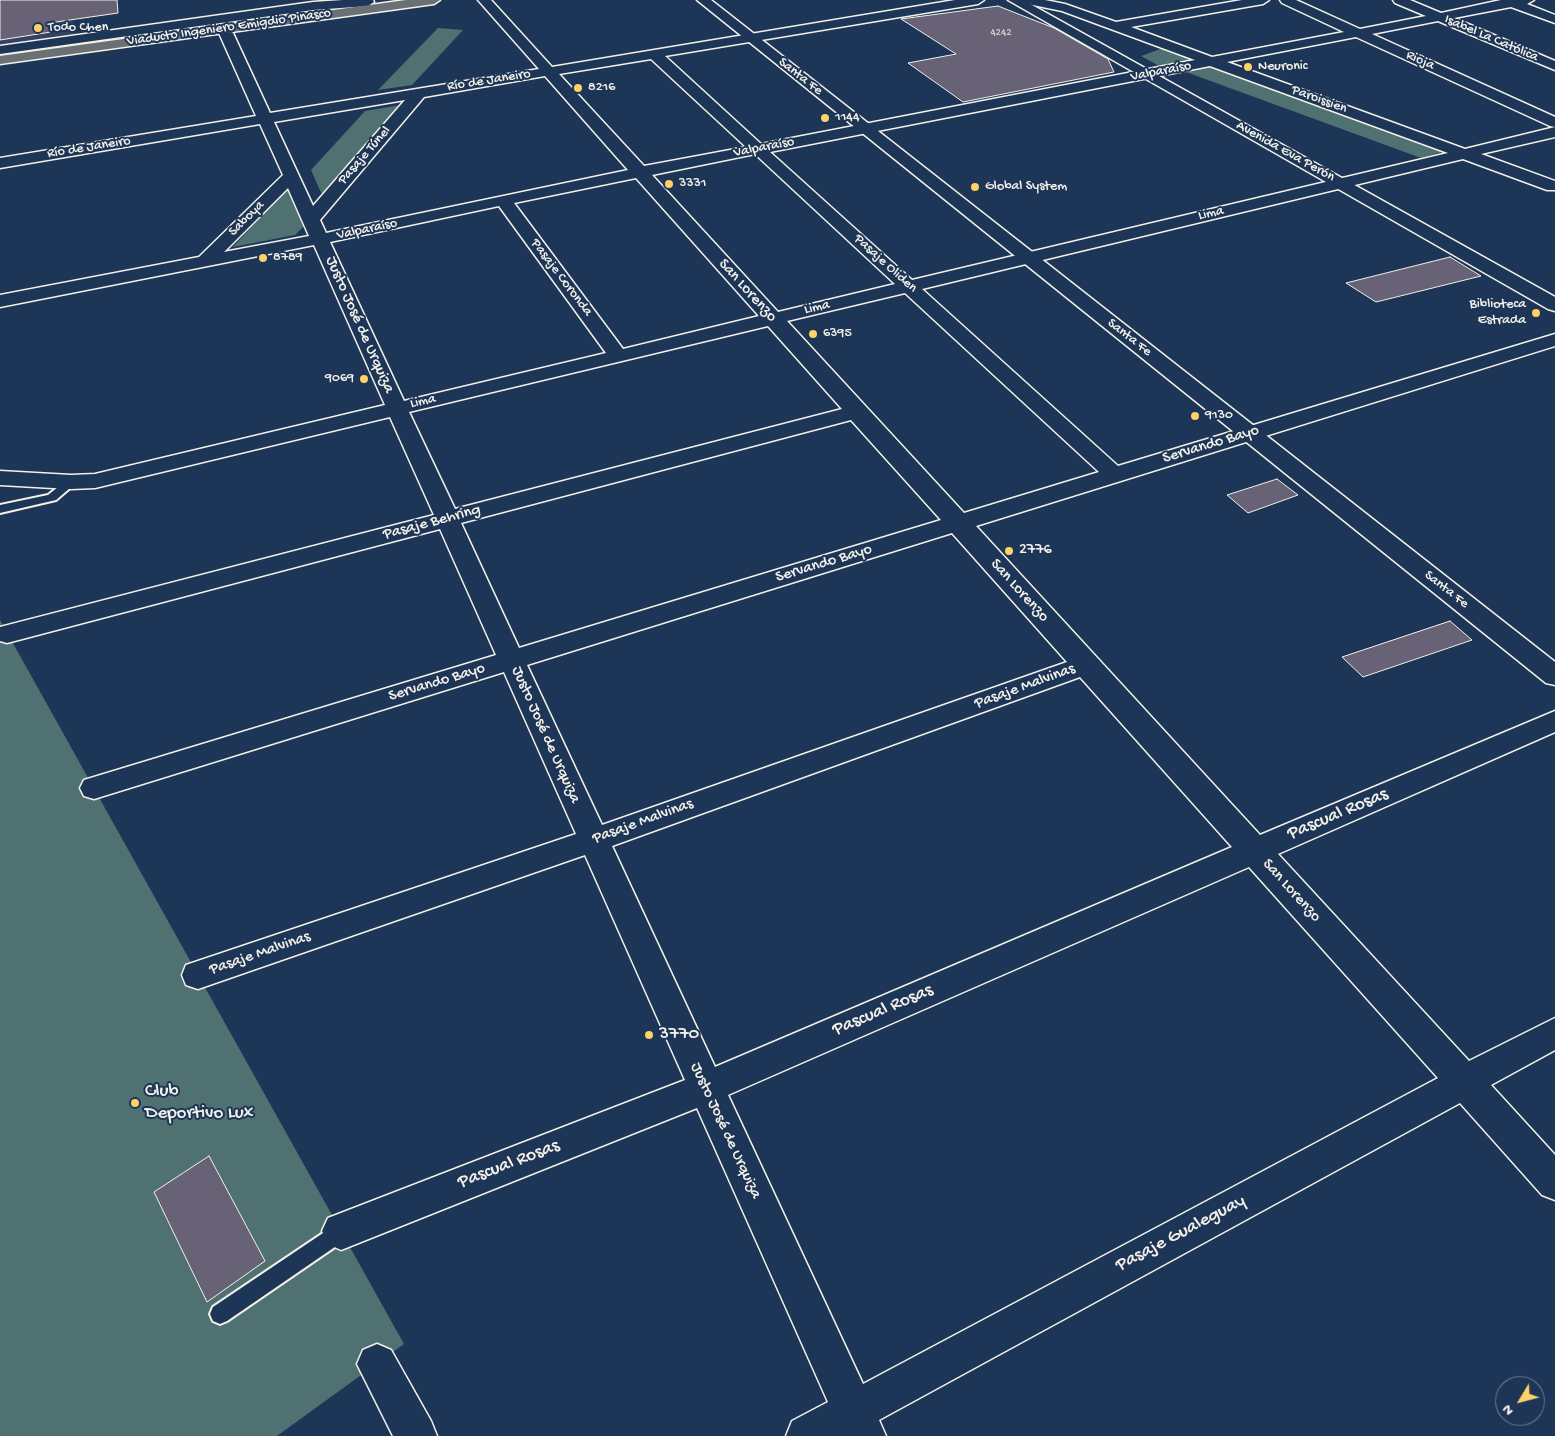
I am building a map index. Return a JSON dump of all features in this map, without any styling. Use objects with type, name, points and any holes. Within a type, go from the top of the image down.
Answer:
[{"type":"main road","name":"Viaducto Ingeniero Emigdio Pinasco","points":[[0,55],[282,17],[434,0]]},
{"type":"main road","name":"Viaducto Ingeniero Emigdio Pinasco","points":[[0,60],[375,1]]},
{"type":"street","name":"San Lorenzo","points":[[484,0],[1555,1182]]},
{"type":"street","name":"Santa Fe","points":[[703,0],[1555,676]]},
{"type":"street","name":"Río de Janeiro","points":[[0,163],[978,0]]},
{"type":"street","name":"Avenida Eva Perón","points":[[1014,0],[1555,305]]},
{"type":"street","name":"Paroissien","points":[[1027,0],[1065,8],[1116,26],[1553,186]]},
{"type":"street","points":[[1116,26],[1263,0]]},
{"type":"street","name":"Rioja","points":[[1286,0],[1555,123]]},
{"type":"street","name":"Isabel La Católica","points":[[1399,0],[1555,66]]},
{"type":"street","name":"Valparaíso","points":[[0,302],[204,262],[315,229],[504,201],[640,172],[1528,0]]},
{"type":"street","points":[[0,66],[223,26],[313,6],[375,1]]},
{"type":"street","points":[[1510,2],[1555,19]]},
{"type":"street","name":"Justo José de Urquiza","points":[[215,6],[859,1424]]},
{"type":"street","points":[[0,50],[223,26],[297,22],[338,12]]},
{"type":"street","name":"Pasaje Oliden","points":[[654,54],[1116,475]]},
{"type":"street","name":"Pasaje Túnel","points":[[315,229],[419,93]]},
{"type":"street","name":"Lima","points":[[9,478],[71,482],[95,481],[1464,152],[1555,132]]},
{"type":"street","name":"Saboya","points":[[204,262],[291,176]]},
{"type":"street","name":"Pasaje Coronda","points":[[504,201],[618,355]]},
{"type":"street","name":"Servando Bayo","points":[[94,788],[1555,340]]},
{"type":"street","name":"Pasaje Behring","points":[[7,634],[857,412]]},
{"type":"street","name":"Pasaje Malvinas","points":[[198,975],[593,840],[1086,665]]},
{"type":"street","name":"Pascual Rosas","points":[[341,1231],[706,1088],[1555,721]]},
{"type":"street","name":"Pasaje Gualeguay","points":[[807,1436],[859,1424],[1464,1082],[1555,1033]]},
{"type":"street","points":[[377,1364],[416,1436]]},
{"type":"lane","points":[[0,508],[52,498],[71,482]]},
{"type":"lane","name":"Pascual Rosas","points":[[220,1314],[341,1231]]},
{"type":"shaded area","name":"Todo Chen","points":[[24,0],[68,0],[77,36],[0,47],[0,3]]},
{"type":"green space","points":[[438,28],[463,30],[412,85],[378,90]]},
{"type":"green space","points":[[1166,47],[1198,59],[1161,67],[1141,56]]},
{"type":"green space","points":[[1213,66],[1449,150],[1421,158],[1186,72]]},
{"type":"green space","points":[[401,105],[323,197],[311,170],[365,111]]},
{"type":"green space","points":[[289,186],[304,226],[295,235],[233,247]]},
{"type":"green space","name":"Club Deportivo Lux","points":[[0,620],[404,1344],[277,1436],[0,1436]]},
{"type":"building","name":"Todo Chen","points":[[0,0],[117,0],[118,13],[49,23],[51,32],[0,40]]},
{"type":"building","points":[[998,6],[1054,28],[1108,59],[1114,72],[963,102],[908,63],[956,54],[901,19]]},
{"type":"building","points":[[1450,257],[1481,276],[1376,302],[1346,283]]},
{"type":"building","points":[[1277,479],[1298,495],[1248,513],[1227,495]]},
{"type":"building","points":[[1450,621],[1472,640],[1363,677],[1342,657]]},
{"type":"building","points":[[209,1156],[265,1261],[207,1302],[154,1192]]},
{"type":"place","name":"Todo Chen","points":[[38,28]]},
{"type":"place","name":"Neuronic","points":[[1248,67]]},
{"type":"place","name":"8216","points":[[578,88]]},
{"type":"place","name":"1144","points":[[825,118]]},
{"type":"place","name":"3331","points":[[669,184]]},
{"type":"place","name":"Global System","points":[[975,187]]},
{"type":"place","name":"8789","points":[[263,258]]},
{"type":"place","name":"Biblioteca Estrada","points":[[1536,313]]},
{"type":"place","name":"6395","points":[[813,334]]},
{"type":"place","name":"9069","points":[[364,379]]},
{"type":"place","name":"9130","points":[[1195,416]]},
{"type":"place","name":"2776","points":[[1009,551]]},
{"type":"place","name":"3770","points":[[649,1035]]},
{"type":"place","name":"Club Deportivo Lux","points":[[135,1103]]}]
